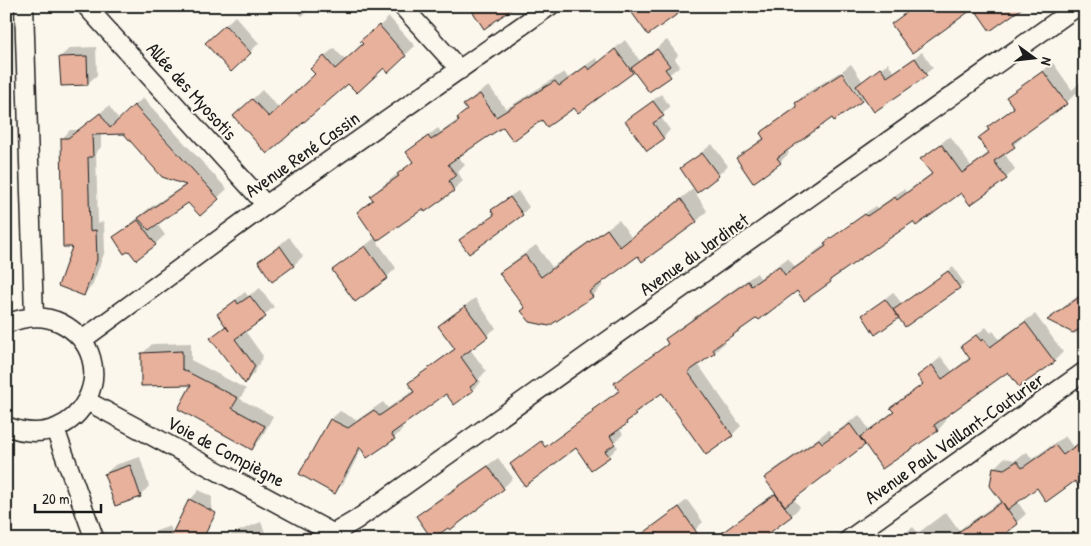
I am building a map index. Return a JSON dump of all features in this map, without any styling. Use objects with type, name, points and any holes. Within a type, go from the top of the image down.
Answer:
[{"type":"street","points":[[24,6],[34,316]]},
{"type":"street","name":"Allée des Myosotis","points":[[86,6],[266,205]]},
{"type":"street","points":[[402,6],[460,70]]},
{"type":"street","name":"Avenue René Cassin","points":[[82,340],[266,205],[550,6]]},
{"type":"street","name":"Avenue du Jardinet","points":[[333,538],[1078,6]]},
{"type":"street","points":[[6,324],[34,316],[52,319],[68,327],[82,340],[89,354],[93,370],[92,386],[87,401],[68,423],[55,429],[38,433],[20,432],[6,426]]},
{"type":"street","name":"Avenue Paul Vaillant-Couturier","points":[[848,540],[1085,371]]},
{"type":"street","name":"Voie de Compiègne","points":[[87,401],[333,538]]},
{"type":"street","points":[[55,429],[95,540]]},
{"type":"building","points":[[469,6],[516,6],[484,29]]},
{"type":"building","points":[[627,6],[689,6],[648,35]]},
{"type":"building","points":[[915,6],[1025,6],[990,31],[974,8],[912,53],[891,24]]},
{"type":"building","points":[[225,25],[251,53],[231,72],[205,43]]},
{"type":"building","points":[[379,25],[406,56],[388,73],[384,68],[357,93],[348,84],[267,154],[233,116],[252,99],[269,117],[315,74],[310,69],[324,56],[335,69],[363,44],[360,41]]},
{"type":"building","points":[[615,49],[633,73],[578,113],[574,108],[547,127],[542,120],[513,141],[503,127],[486,138],[448,164],[456,175],[449,181],[454,191],[425,212],[423,209],[377,241],[357,212],[373,200],[370,196],[399,176],[397,174],[413,162],[406,152],[428,136],[431,140],[459,121],[457,118],[467,110],[463,105],[480,94],[496,117],[555,81],[559,86],[586,66],[589,70]]},
{"type":"building","points":[[657,49],[670,66],[665,69],[671,77],[649,92],[631,68]]},
{"type":"building","points":[[87,56],[88,85],[61,86],[59,57]]},
{"type":"building","points":[[915,58],[927,76],[874,112],[856,86],[880,68],[887,77]]},
{"type":"building","points":[[1043,71],[1067,104],[1012,143],[1015,147],[994,161],[1007,179],[970,205],[961,193],[916,226],[913,222],[830,280],[831,282],[804,301],[797,291],[759,320],[757,318],[713,349],[715,353],[688,372],[733,436],[706,455],[662,393],[634,413],[636,415],[626,422],[627,424],[610,436],[615,444],[605,451],[610,457],[591,470],[576,448],[525,486],[510,464],[541,441],[545,447],[593,412],[592,410],[619,391],[614,383],[668,344],[665,339],[748,281],[751,286],[779,266],[785,275],[826,246],[824,243],[865,214],[867,216],[895,197],[897,200],[932,174],[920,159],[941,144],[962,173],[989,154],[978,138],[989,130],[987,127],[1014,108],[1006,97]]},
{"type":"building","points":[[842,73],[862,101],[834,121],[832,118],[777,158],[781,163],[753,183],[736,158],[764,139],[760,133],[797,107],[795,103]]},
{"type":"building","points":[[653,101],[664,116],[653,123],[664,139],[647,151],[625,121]]},
{"type":"building","points":[[134,105],[219,199],[200,216],[188,203],[149,230],[138,218],[186,185],[162,177],[124,134],[92,135],[93,157],[88,157],[90,231],[96,230],[97,260],[84,296],[58,286],[72,247],[63,247],[61,138],[68,138],[100,113],[110,128]]},
{"type":"building","points":[[702,153],[719,176],[697,193],[680,168]]},
{"type":"building","points":[[510,197],[523,215],[469,254],[459,240],[494,215],[491,210]]},
{"type":"building","points":[[681,199],[697,222],[642,262],[638,256],[589,292],[593,297],[549,326],[530,322],[521,311],[525,308],[499,273],[525,255],[541,277],[607,229],[620,247]]},
{"type":"building","points":[[138,220],[156,245],[136,260],[129,251],[124,254],[113,237]]},
{"type":"building","points":[[280,246],[294,266],[272,282],[258,261]]},
{"type":"building","points":[[365,246],[388,278],[355,302],[332,270]]},
{"type":"building","points":[[948,271],[960,288],[905,327],[893,310]]},
{"type":"building","points":[[1085,293],[1085,325],[1073,333],[1047,320]]},
{"type":"building","points":[[250,296],[266,317],[235,339],[255,366],[245,384],[210,338],[226,326],[217,314],[236,300],[238,304]]},
{"type":"building","points":[[885,299],[899,318],[875,335],[862,315]]},
{"type":"building","points":[[465,306],[488,337],[461,357],[478,381],[470,387],[473,391],[454,405],[446,394],[391,434],[395,439],[367,458],[360,447],[335,494],[299,474],[330,419],[348,428],[374,410],[379,416],[414,392],[408,383],[455,349],[438,326]]},
{"type":"building","points":[[1025,322],[1055,362],[1019,387],[1008,372],[934,425],[938,431],[882,469],[860,437],[894,412],[890,408],[923,384],[917,376],[932,365],[942,379],[970,359],[961,346],[976,335],[981,341],[984,339],[990,347]]},
{"type":"building","points":[[182,351],[182,369],[238,398],[232,408],[265,426],[252,450],[178,409],[191,385],[141,386],[141,353]]},
{"type":"building","points":[[850,424],[865,445],[785,506],[764,478],[819,439],[822,443]]},
{"type":"building","points":[[1085,439],[1085,495],[1075,481],[1046,502],[1037,488],[1008,510],[1018,524],[997,540],[947,540],[1002,502],[990,486],[993,467],[1004,469],[1017,461],[1022,468],[1055,445],[1063,455]]},
{"type":"building","points":[[130,465],[141,497],[115,506],[104,474]]},
{"type":"building","points":[[488,466],[504,489],[450,530],[448,528],[432,539],[416,516]]},
{"type":"building","points":[[775,494],[792,516],[760,540],[712,540]]},
{"type":"building","points":[[189,499],[216,513],[202,540],[169,540]]},
{"type":"building","points":[[679,507],[702,540],[634,540]]}]
